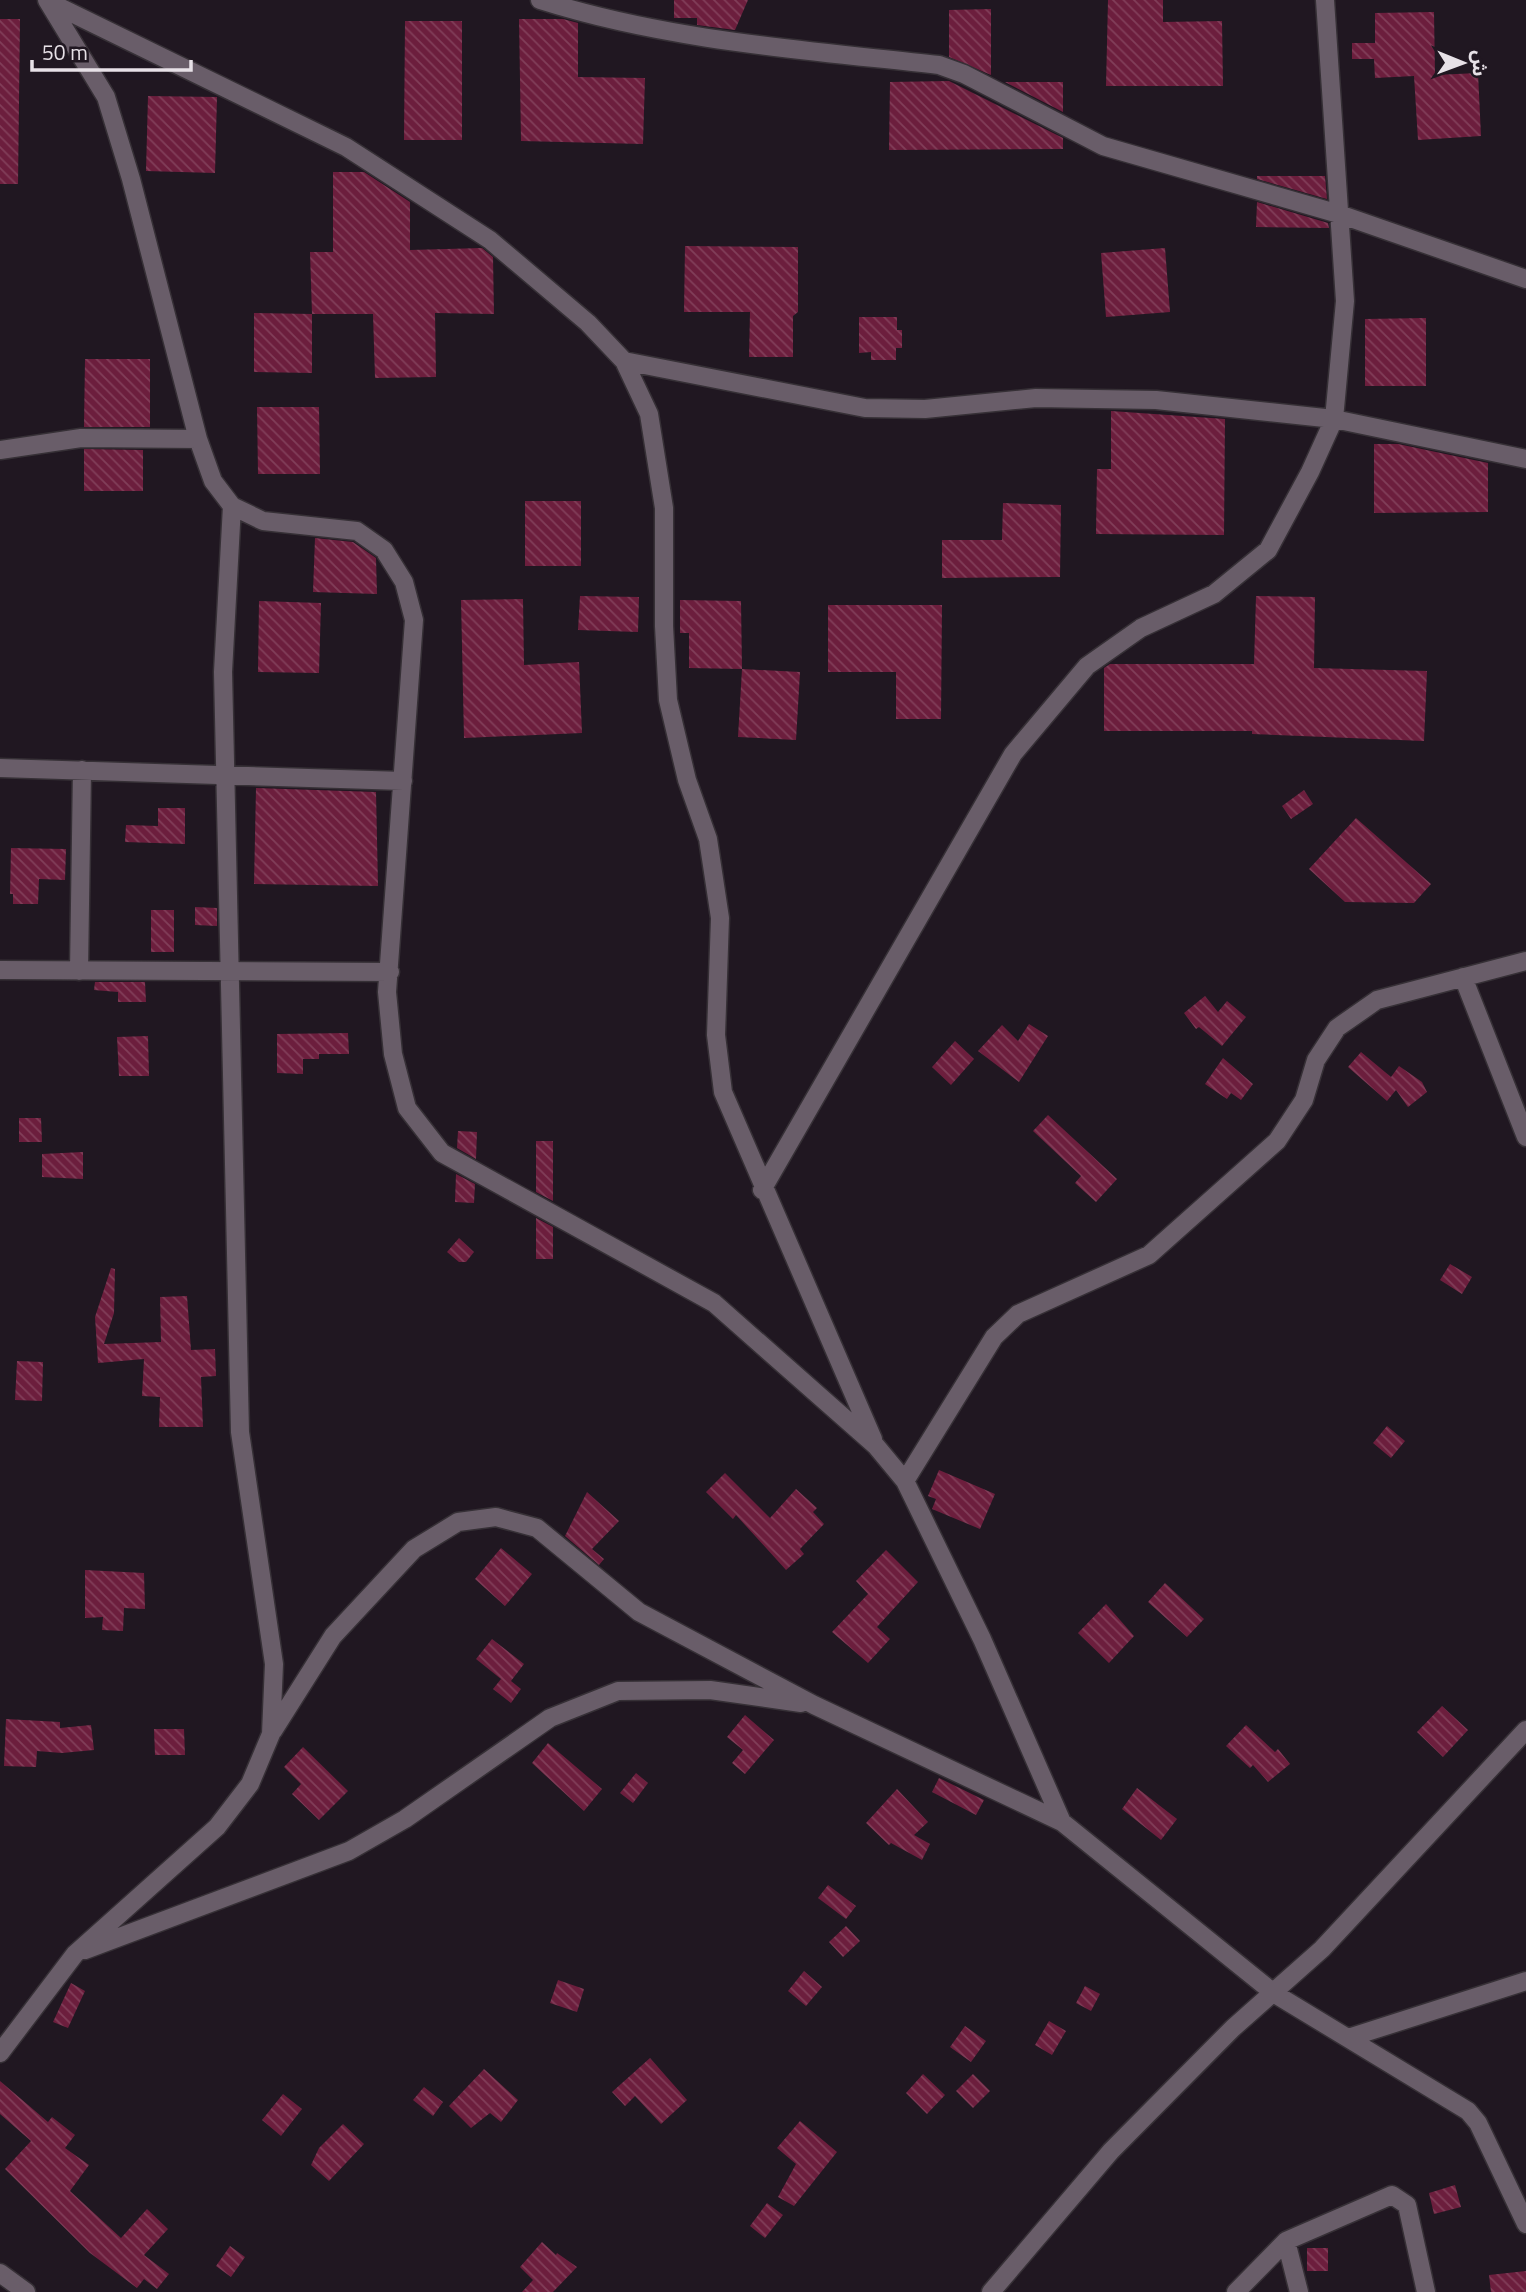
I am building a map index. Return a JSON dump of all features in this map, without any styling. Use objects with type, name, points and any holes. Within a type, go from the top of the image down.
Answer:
[{"type":"street","points":[[540,0],[637,26],[749,44],[939,65],[964,74],[1103,146],[1339,214],[1526,279]]},
{"type":"street","points":[[762,1189],[1013,754],[1087,666],[1141,628],[1214,594],[1269,550],[1334,419],[1345,301],[1325,0]]},
{"type":"street","points":[[48,1],[345,147],[490,240],[589,323],[624,361],[649,414],[664,508],[664,626],[668,700],[687,780],[708,839],[720,918],[716,1035],[723,1092],[762,1189],[876,1446]]},
{"type":"street","points":[[48,1],[106,97],[131,179],[198,439],[213,481],[232,506],[263,521],[357,531],[384,550],[404,582],[414,620],[387,992],[393,1054],[407,1108],[442,1153],[714,1303],[876,1446],[905,1481],[982,1639],[1062,1822]]},
{"type":"street","points":[[624,361],[865,408],[925,409],[1036,398],[1156,400],[1334,419],[1526,459]]},
{"type":"street","points":[[0,450],[81,438],[198,439]]},
{"type":"street","points":[[232,506],[223,672],[240,1432],[274,1664],[271,1734]]},
{"type":"street","points":[[0,768],[403,781]]},
{"type":"street","points":[[79,971],[82,770]]},
{"type":"street","points":[[905,1481],[994,1337],[1018,1314],[1149,1255],[1276,1141],[1304,1100],[1316,1060],[1337,1028],[1377,1000],[1526,961]]},
{"type":"street","points":[[0,971],[390,972]]},
{"type":"street","points":[[1463,977],[1526,1137]]},
{"type":"street","points":[[0,2053],[75,1954],[217,1827],[250,1784],[271,1734],[332,1636],[414,1549],[458,1522],[496,1517],[537,1528],[639,1612],[814,1705],[1062,1822],[1275,1994],[1468,2111],[1478,2123],[1526,2224]]},
{"type":"street","points":[[75,1954],[349,1851],[405,1819],[550,1718],[618,1691],[710,1690],[814,1705]]},
{"type":"street","points":[[991,2292],[1111,2151],[1233,2028],[1275,1994],[1322,1949],[1526,1730]]},
{"type":"street","points":[[1348,2038],[1526,1981]]},
{"type":"street","points":[[1236,2292],[1286,2241],[1392,2195],[1406,2205],[1426,2292]]},
{"type":"street","points":[[1286,2241],[1300,2292]]},
{"type":"street","points":[[0,2273],[26,2292]]},
{"type":"building","points":[[674,0],[748,0],[735,30],[697,25],[697,18],[674,18]]},
{"type":"building","points":[[1108,0],[1163,0],[1163,22],[1222,21],[1223,86],[1106,86]]},
{"type":"building","points":[[991,9],[991,75],[949,57],[949,10]]},
{"type":"building","points":[[1434,12],[1435,75],[1478,73],[1481,136],[1418,140],[1414,76],[1375,78],[1374,59],[1352,59],[1352,43],[1375,43],[1375,13]]},
{"type":"building","points":[[0,19],[20,19],[18,184],[0,184]]},
{"type":"building","points":[[519,19],[563,19],[578,23],[578,77],[645,78],[643,144],[521,141]]},
{"type":"building","points":[[405,21],[462,21],[462,140],[404,140]]},
{"type":"building","points":[[949,81],[1063,138],[1063,149],[889,150],[890,82]]},
{"type":"building","points":[[1005,82],[1063,82],[1063,112]]},
{"type":"building","points":[[148,96],[217,97],[215,173],[146,171]]},
{"type":"building","points":[[333,172],[364,172],[410,202],[410,250],[482,248],[493,257],[494,314],[435,313],[436,377],[375,378],[373,314],[312,314],[310,252],[333,252]]},
{"type":"building","points":[[1257,176],[1325,176],[1327,199],[1257,179]]},
{"type":"building","points":[[1257,202],[1328,223],[1329,228],[1256,227]]},
{"type":"building","points":[[685,246],[798,247],[798,312],[793,316],[793,357],[749,357],[750,312],[684,312]]},
{"type":"building","points":[[1165,248],[1170,312],[1106,317],[1101,253]]},
{"type":"building","points":[[254,313],[312,314],[312,373],[254,372]]},
{"type":"building","points":[[859,317],[897,317],[897,330],[902,330],[902,348],[896,348],[896,360],[871,360],[871,352],[859,353]]},
{"type":"building","points":[[1426,318],[1426,386],[1365,386],[1365,319]]},
{"type":"building","points":[[85,359],[150,359],[150,427],[84,427]]},
{"type":"building","points":[[257,407],[319,407],[320,474],[258,474]]},
{"type":"building","points":[[1111,411],[1225,419],[1224,535],[1096,534],[1097,469],[1111,469]]},
{"type":"building","points":[[1374,444],[1398,444],[1488,463],[1488,512],[1374,513]]},
{"type":"building","points":[[84,449],[143,450],[143,491],[84,491]]},
{"type":"building","points":[[525,501],[581,501],[581,566],[525,566]]},
{"type":"building","points":[[1003,503],[1061,505],[1060,577],[942,578],[942,540],[1002,540]]},
{"type":"building","points":[[315,538],[353,542],[376,558],[377,594],[313,592]]},
{"type":"building","points":[[580,596],[639,597],[638,632],[578,630]]},
{"type":"building","points":[[1256,596],[1315,597],[1314,668],[1427,671],[1424,741],[1252,734],[1252,731],[1104,731],[1104,668],[1110,664],[1254,664]]},
{"type":"building","points":[[523,599],[524,665],[579,662],[582,733],[464,738],[461,600]]},
{"type":"building","points":[[680,600],[741,601],[742,669],[689,668],[689,633],[680,633]]},
{"type":"building","points":[[259,601],[321,603],[319,673],[258,672]]},
{"type":"building","points":[[828,605],[942,605],[941,719],[896,719],[896,672],[828,672]]},
{"type":"building","points":[[742,669],[800,672],[796,740],[738,737]]},
{"type":"building","points":[[256,788],[376,792],[378,886],[254,884]]},
{"type":"building","points":[[1304,790],[1313,804],[1291,819],[1282,806]]},
{"type":"building","points":[[158,808],[185,808],[185,844],[125,842],[126,825],[158,826]]},
{"type":"building","points":[[1356,818],[1431,884],[1414,903],[1345,902],[1309,869]]},
{"type":"building","points":[[11,848],[66,849],[65,880],[39,879],[38,904],[13,904],[13,894],[10,894]]},
{"type":"building","points":[[195,907],[217,908],[217,926],[195,925]]},
{"type":"building","points":[[151,910],[174,910],[174,952],[151,952]]},
{"type":"building","points":[[95,982],[145,982],[146,1002],[118,1002],[118,992],[94,990]]},
{"type":"building","points":[[1205,996],[1218,1012],[1227,1001],[1246,1017],[1222,1046],[1199,1027],[1196,1029],[1184,1013]]},
{"type":"building","points":[[1029,1024],[1048,1036],[1019,1082],[978,1051],[1002,1025],[1018,1041]]},
{"type":"building","points":[[348,1033],[349,1054],[319,1054],[319,1059],[303,1059],[303,1074],[277,1073],[277,1034]]},
{"type":"building","points":[[148,1036],[149,1076],[119,1076],[117,1037]]},
{"type":"building","points":[[955,1041],[974,1059],[951,1085],[932,1067]]},
{"type":"building","points":[[1361,1052],[1391,1077],[1399,1066],[1422,1082],[1427,1092],[1408,1107],[1396,1090],[1387,1101],[1348,1067]]},
{"type":"building","points":[[1223,1058],[1253,1084],[1241,1100],[1231,1093],[1227,1099],[1205,1084]]},
{"type":"building","points":[[1048,1115],[1117,1179],[1096,1202],[1075,1183],[1081,1176],[1033,1131]]},
{"type":"building","points":[[19,1118],[41,1118],[42,1142],[19,1142]]},
{"type":"building","points":[[458,1131],[477,1132],[476,1159],[457,1148]]},
{"type":"building","points":[[536,1141],[553,1141],[553,1201],[536,1192]]},
{"type":"building","points":[[83,1152],[83,1179],[42,1177],[42,1154]]},
{"type":"building","points":[[456,1174],[475,1184],[474,1203],[455,1202]]},
{"type":"building","points":[[536,1218],[553,1227],[553,1259],[536,1259]]},
{"type":"building","points":[[459,1238],[474,1252],[466,1262],[459,1262],[447,1252]]},
{"type":"building","points":[[1450,1264],[1472,1277],[1462,1294],[1440,1280]]},
{"type":"building","points":[[111,1268],[115,1269],[114,1313],[104,1344],[161,1342],[160,1297],[187,1296],[191,1350],[215,1349],[216,1376],[201,1377],[203,1427],[159,1427],[160,1397],[142,1396],[144,1359],[98,1363],[95,1317]]},
{"type":"building","points":[[17,1361],[43,1362],[42,1401],[15,1400]]},
{"type":"building","points":[[1387,1426],[1405,1441],[1391,1458],[1373,1443]]},
{"type":"building","points":[[939,1470],[995,1494],[980,1529],[932,1509],[936,1499],[928,1496]]},
{"type":"building","points":[[725,1473],[770,1518],[796,1489],[817,1508],[813,1512],[824,1524],[800,1549],[804,1554],[786,1570],[736,1515],[733,1519],[706,1492]]},
{"type":"building","points":[[587,1492],[619,1521],[592,1549],[604,1559],[599,1565],[565,1536]]},
{"type":"building","points":[[501,1548],[532,1574],[505,1606],[475,1579]]},
{"type":"building","points":[[886,1550],[918,1582],[877,1627],[890,1639],[868,1663],[832,1632],[868,1594],[856,1581]]},
{"type":"building","points":[[85,1570],[144,1573],[145,1609],[124,1608],[123,1631],[102,1630],[103,1617],[85,1618]]},
{"type":"building","points":[[1165,1583],[1204,1619],[1187,1637],[1148,1602]]},
{"type":"building","points":[[1106,1604],[1134,1636],[1109,1663],[1078,1633]]},
{"type":"building","points":[[492,1639],[524,1664],[511,1681],[521,1689],[511,1703],[493,1689],[501,1679],[476,1659]]},
{"type":"building","points":[[1442,1706],[1468,1730],[1443,1757],[1417,1732]]},
{"type":"building","points":[[745,1715],[774,1740],[745,1774],[732,1763],[743,1750],[727,1737]]},
{"type":"building","points":[[6,1719],[60,1722],[60,1728],[91,1725],[94,1750],[62,1753],[37,1751],[36,1767],[4,1766]]},
{"type":"building","points":[[1246,1725],[1275,1752],[1278,1749],[1290,1764],[1268,1782],[1253,1765],[1250,1768],[1226,1746]]},
{"type":"building","points":[[154,1729],[184,1729],[185,1755],[155,1755]]},
{"type":"building","points":[[548,1743],[602,1789],[584,1811],[532,1763]]},
{"type":"building","points":[[303,1747],[348,1791],[319,1820],[292,1794],[301,1784],[284,1767]]},
{"type":"building","points":[[636,1773],[648,1783],[633,1803],[620,1793]]},
{"type":"building","points":[[939,1778],[984,1800],[976,1815],[932,1792]]},
{"type":"building","points":[[1137,1788],[1177,1819],[1161,1840],[1122,1809]]},
{"type":"building","points":[[897,1789],[928,1822],[914,1835],[930,1844],[922,1860],[891,1843],[889,1845],[866,1823]]},
{"type":"building","points":[[828,1885],[856,1906],[846,1919],[818,1898]]},
{"type":"building","points":[[846,1926],[860,1941],[843,1957],[829,1942]]},
{"type":"building","points":[[804,1971],[822,1987],[806,2006],[788,1991]]},
{"type":"building","points":[[558,1980],[584,1989],[577,2012],[550,2003]]},
{"type":"building","points":[[71,1983],[85,1991],[68,2028],[53,2022]]},
{"type":"building","points":[[1085,1986],[1100,1994],[1091,2011],[1076,2003]]},
{"type":"building","points":[[1049,2021],[1066,2031],[1052,2055],[1035,2045]]},
{"type":"building","points":[[965,2026],[986,2041],[971,2062],[950,2047]]},
{"type":"building","points":[[650,2058],[687,2100],[661,2124],[635,2096],[625,2106],[612,2092]]},
{"type":"building","points":[[484,2069],[518,2100],[501,2122],[490,2113],[471,2128],[449,2106]]},
{"type":"building","points":[[923,2074],[945,2095],[927,2114],[906,2093]]},
{"type":"building","points":[[973,2074],[990,2091],[973,2108],[956,2091]]},
{"type":"building","points":[[0,2081],[48,2122],[52,2117],[75,2135],[65,2148],[89,2165],[70,2191],[121,2238],[147,2209],[168,2229],[144,2255],[169,2274],[157,2289],[144,2279],[137,2288],[90,2253],[5,2169],[31,2141],[0,2114]]},
{"type":"building","points":[[424,2087],[443,2102],[433,2116],[413,2100]]},
{"type":"building","points":[[283,2094],[302,2109],[281,2136],[262,2120]]},
{"type":"building","points":[[800,2121],[837,2152],[794,2206],[778,2197],[796,2164],[777,2148]]},
{"type":"building","points":[[343,2124],[364,2144],[329,2181],[311,2165],[319,2148]]},
{"type":"building","points":[[1455,2185],[1461,2207],[1434,2214],[1429,2193]]},
{"type":"building","points":[[767,2203],[783,2215],[765,2238],[750,2226]]},
{"type":"building","points":[[542,2242],[556,2255],[557,2253],[577,2267],[553,2292],[522,2292],[533,2280],[520,2267]]},
{"type":"building","points":[[230,2246],[245,2257],[231,2277],[216,2266]]},
{"type":"building","points":[[1307,2248],[1328,2248],[1328,2271],[1307,2271]]},
{"type":"building","points":[[1526,2271],[1526,2292],[1491,2292],[1489,2275]]}]
